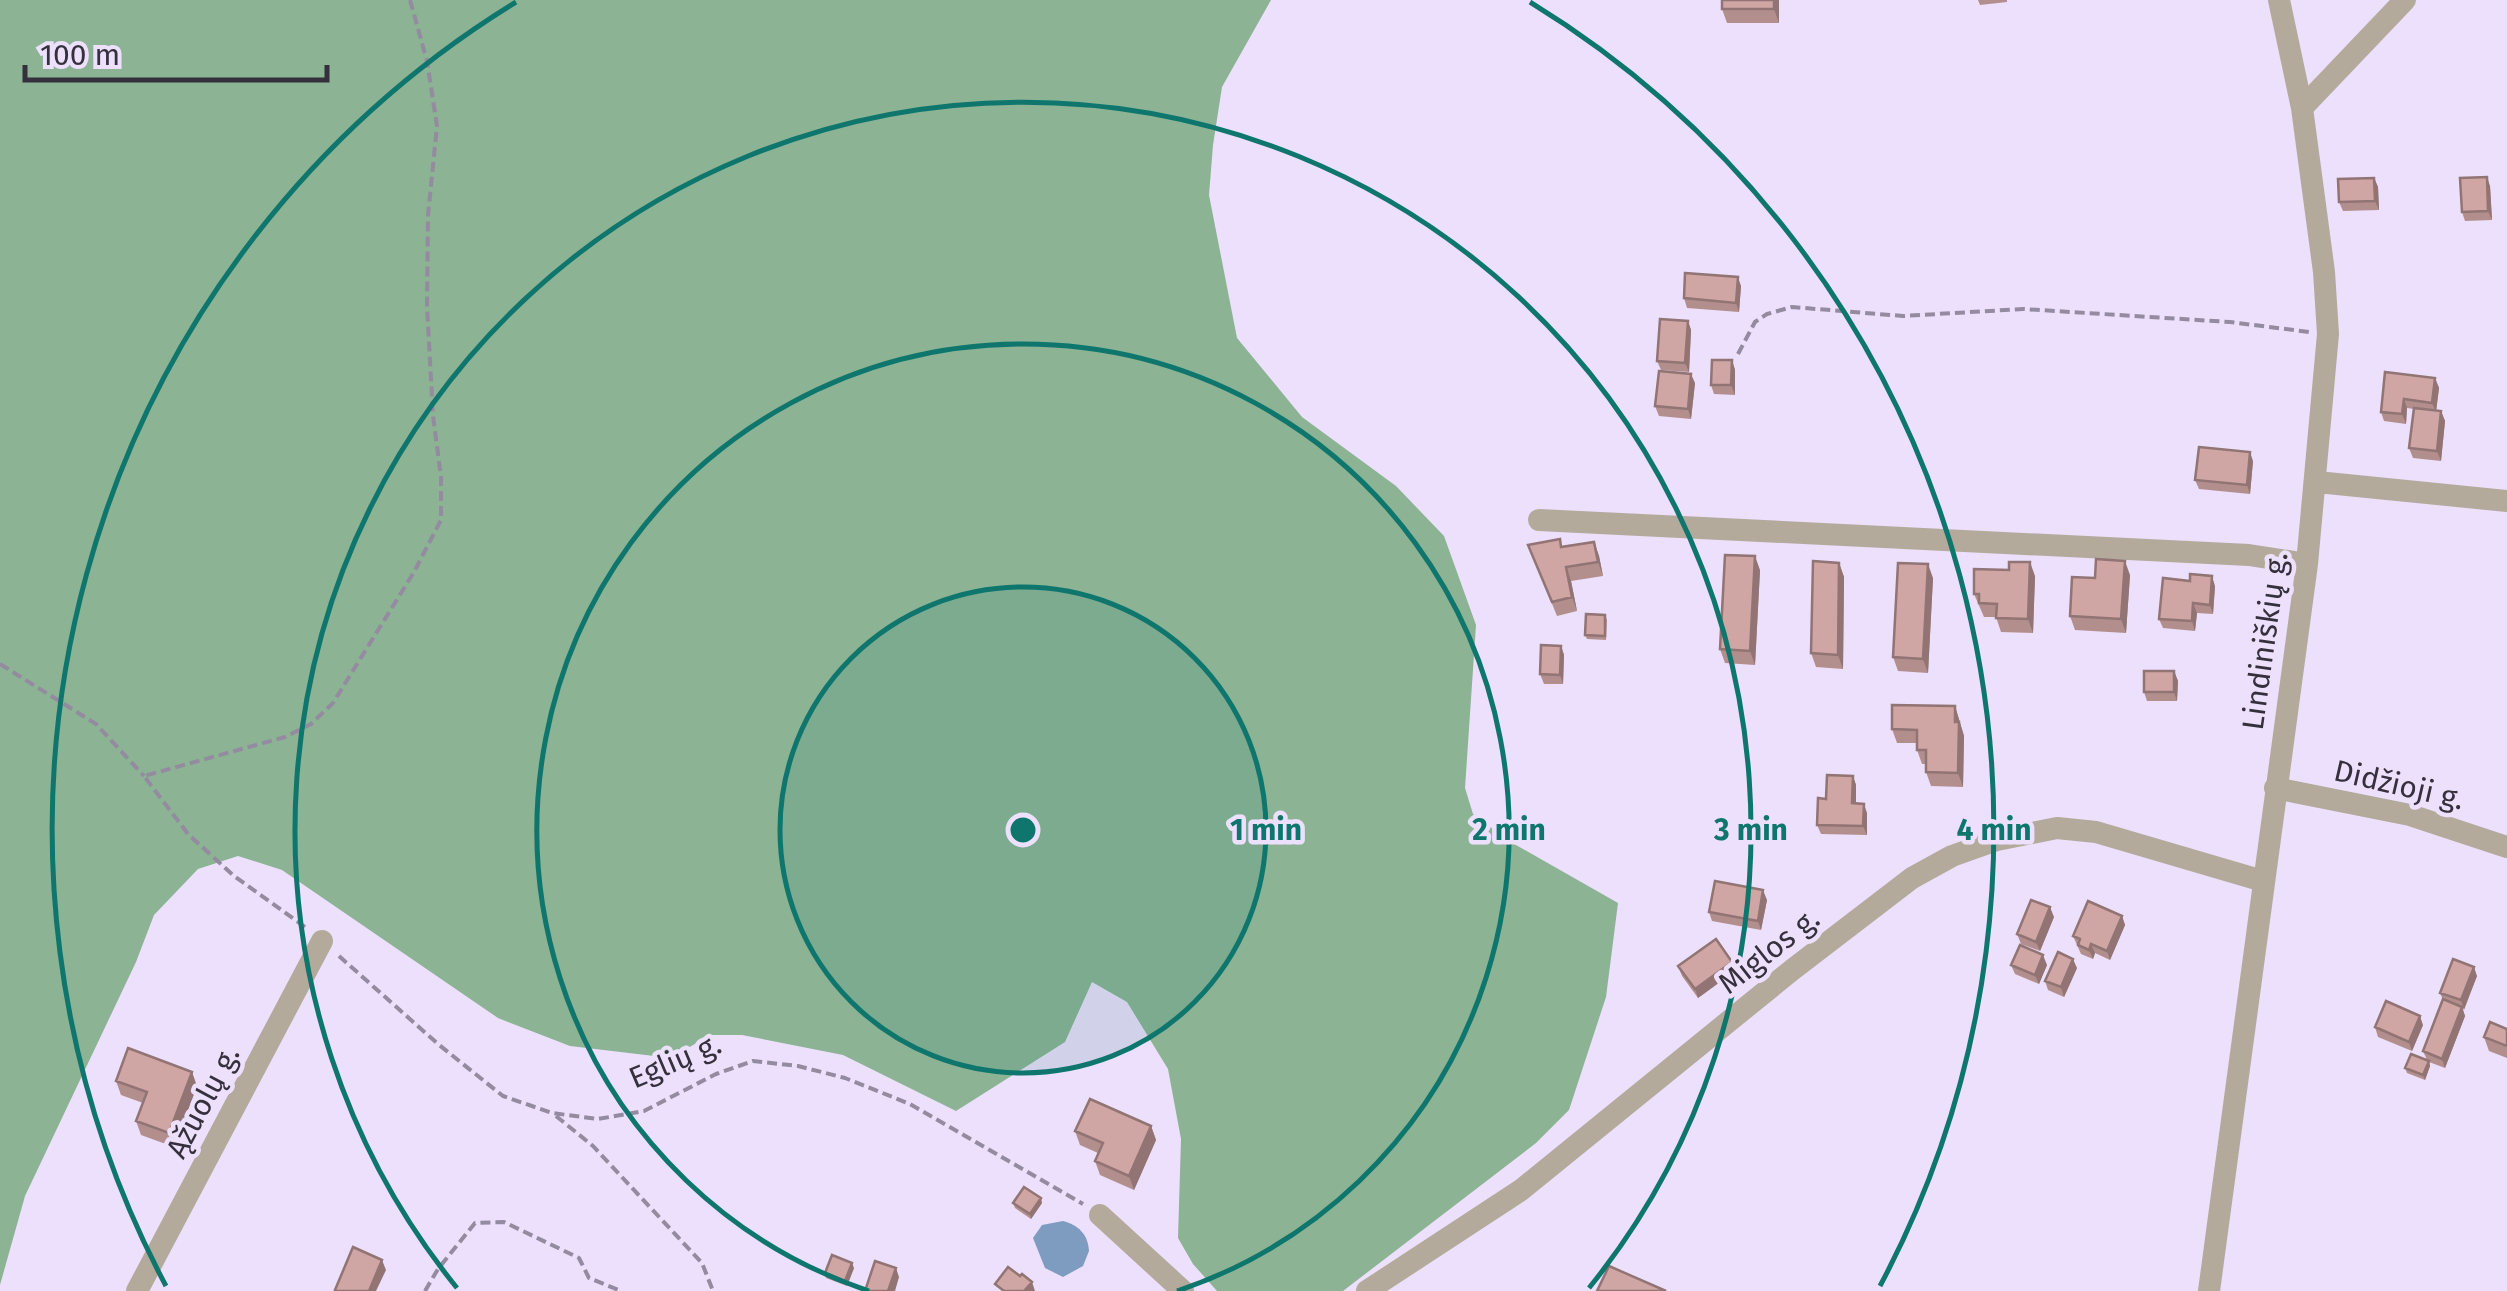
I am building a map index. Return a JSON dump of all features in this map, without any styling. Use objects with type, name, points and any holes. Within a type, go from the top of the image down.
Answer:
[{"type":"street","name":"Lindiniškių g.","points":[[2209,1291],[2307,564],[2328,334],[2324,272],[2302,108],[2280,0]]},
{"type":"street","points":[[2302,108],[2406,0]]},
{"type":"street","points":[[2317,482],[2507,501]]},
{"type":"street","points":[[1538,520],[2249,555],[2307,564]]},
{"type":"street","name":"Didžioji g.","points":[[2275,788],[2410,814],[2507,847]]},
{"type":"street","name":"Miglos g.","points":[[1367,1291],[1521,1190],[1836,936],[1912,878],[1952,856],[1997,840],[2056,828],[2096,832],[2263,881]]},
{"type":"street","name":"Ąžuolų g.","points":[[137,1291],[315,935]]},
{"type":"street","points":[[1100,1215],[1183,1291]]},
{"type":"path","points":[[144,776],[284,737],[311,724],[333,703],[414,572],[441,520],[428,306],[428,216],[437,126],[427,61],[410,0]]},
{"type":"path","points":[[1738,354],[1755,322],[1767,314],[1792,308],[1903,316],[2024,308],[2230,322],[2328,334]]},
{"type":"path","name":"Eglių g.","points":[[0,664],[96,724],[144,776],[188,834],[234,876],[315,935],[502,1096],[552,1113],[598,1119],[644,1111],[716,1074],[752,1061],[798,1066],[845,1078],[910,1104],[963,1131],[1020,1170],[1100,1215]]},
{"type":"path","points":[[552,1113],[593,1146],[702,1263],[713,1291]]},
{"type":"path","points":[[425,1291],[475,1224],[504,1222],[579,1258],[589,1278],[621,1291]]},
{"type":"green space","points":[[0,0],[1271,0],[1222,87],[1213,145],[1209,195],[1237,338],[1302,417],[1396,486],[1444,536],[1476,625],[1465,788],[1473,814],[1509,841],[1618,903],[1606,997],[1569,1110],[1536,1143],[1343,1291],[1217,1291],[1193,1264],[1178,1238],[1181,1139],[1168,1069],[1127,1002],[1092,982],[1065,1042],[956,1111],[843,1055],[742,1035],[710,1035],[671,1058],[570,1046],[498,1018],[282,870],[238,856],[198,869],[154,915],[136,962],[25,1196],[0,1285]]},
{"type":"water","points":[[1063,1221],[1081,1231],[1089,1251],[1083,1266],[1063,1277],[1045,1268],[1033,1238],[1042,1225]]},
{"type":"building","points":[[1722,0],[1774,0],[1774,9],[1722,9]]},
{"type":"building","points":[[2487,177],[2488,211],[2462,212],[2460,178]]},
{"type":"building","points":[[2374,178],[2375,201],[2339,202],[2338,179]]},
{"type":"building","points":[[1685,273],[1738,277],[1736,303],[1684,298]]},
{"type":"building","points":[[1660,319],[1688,321],[1685,363],[1657,361]]},
{"type":"building","points":[[1712,360],[1732,360],[1731,385],[1711,385]]},
{"type":"building","points":[[1659,371],[1691,374],[1688,409],[1655,406]]},
{"type":"building","points":[[2385,372],[2435,378],[2432,403],[2404,399],[2402,414],[2381,412]]},
{"type":"building","points":[[2414,408],[2441,411],[2437,451],[2409,448]]},
{"type":"building","points":[[2199,447],[2250,452],[2247,485],[2195,480]]},
{"type":"building","points":[[1560,539],[1561,547],[1594,542],[1598,562],[1566,567],[1572,597],[1552,602],[1528,545]]},
{"type":"building","points":[[1725,555],[1755,556],[1750,651],[1720,649]]},
{"type":"building","points":[[2096,559],[2125,561],[2121,619],[2070,616],[2072,577],[2095,578]]},
{"type":"building","points":[[1813,561],[1839,563],[1838,655],[1811,653]]},
{"type":"building","points":[[2009,562],[2030,562],[2028,619],[1996,618],[1997,604],[1979,603],[1979,594],[1974,594],[1974,569],[2009,570]]},
{"type":"building","points":[[1898,563],[1928,564],[1923,659],[1893,657]]},
{"type":"building","points":[[2190,574],[2212,576],[2210,605],[2193,603],[2192,621],[2159,619],[2163,578],[2190,581]]},
{"type":"building","points":[[1586,614],[1605,615],[1605,636],[1585,635]]},
{"type":"building","points":[[1541,645],[1561,646],[1560,675],[1540,674]]},
{"type":"building","points":[[2144,671],[2174,671],[2174,692],[2144,692]]},
{"type":"building","points":[[1892,705],[1955,706],[1955,722],[1959,722],[1958,773],[1926,772],[1926,750],[1917,750],[1917,730],[1892,729]]},
{"type":"building","points":[[1827,775],[1853,776],[1852,803],[1864,804],[1863,826],[1817,825],[1818,798],[1826,799]]},
{"type":"building","points":[[1715,881],[1763,890],[1758,921],[1709,912]]},
{"type":"building","points":[[2031,900],[2050,907],[2036,942],[2017,934]]},
{"type":"building","points":[[2088,901],[2122,916],[2107,951],[2091,944],[2089,950],[2078,945],[2080,939],[2073,936]]},
{"type":"building","points":[[1716,939],[1732,962],[1695,989],[1678,966]]},
{"type":"building","points":[[2020,945],[2043,955],[2035,975],[2011,965]]},
{"type":"building","points":[[2058,952],[2073,959],[2061,987],[2045,981]]},
{"type":"building","points":[[2453,959],[2474,967],[2461,1000],[2440,993]]},
{"type":"building","points":[[2443,999],[2462,1007],[2442,1059],[2423,1051]]},
{"type":"building","points":[[2386,1001],[2420,1016],[2409,1042],[2375,1027]]},
{"type":"building","points":[[2490,1022],[2507,1029],[2507,1046],[2484,1037]]},
{"type":"building","points":[[128,1048],[192,1072],[169,1133],[136,1121],[147,1092],[116,1081]]},
{"type":"building","points":[[2411,1054],[2429,1061],[2423,1075],[2405,1068]]},
{"type":"building","points":[[1090,1099],[1151,1126],[1129,1176],[1095,1161],[1103,1143],[1075,1131]]},
{"type":"building","points":[[1024,1187],[1041,1198],[1030,1214],[1013,1203]]},
{"type":"building","points":[[353,1247],[382,1260],[369,1291],[337,1291],[335,1290]]},
{"type":"building","points":[[832,1255],[852,1263],[845,1281],[825,1273]]},
{"type":"building","points":[[875,1261],[896,1268],[888,1291],[865,1291]]},
{"type":"building","points":[[1609,1266],[1666,1291],[1597,1291]]},
{"type":"building","points":[[1008,1267],[1032,1282],[1024,1291],[1004,1291],[995,1284]]}]
